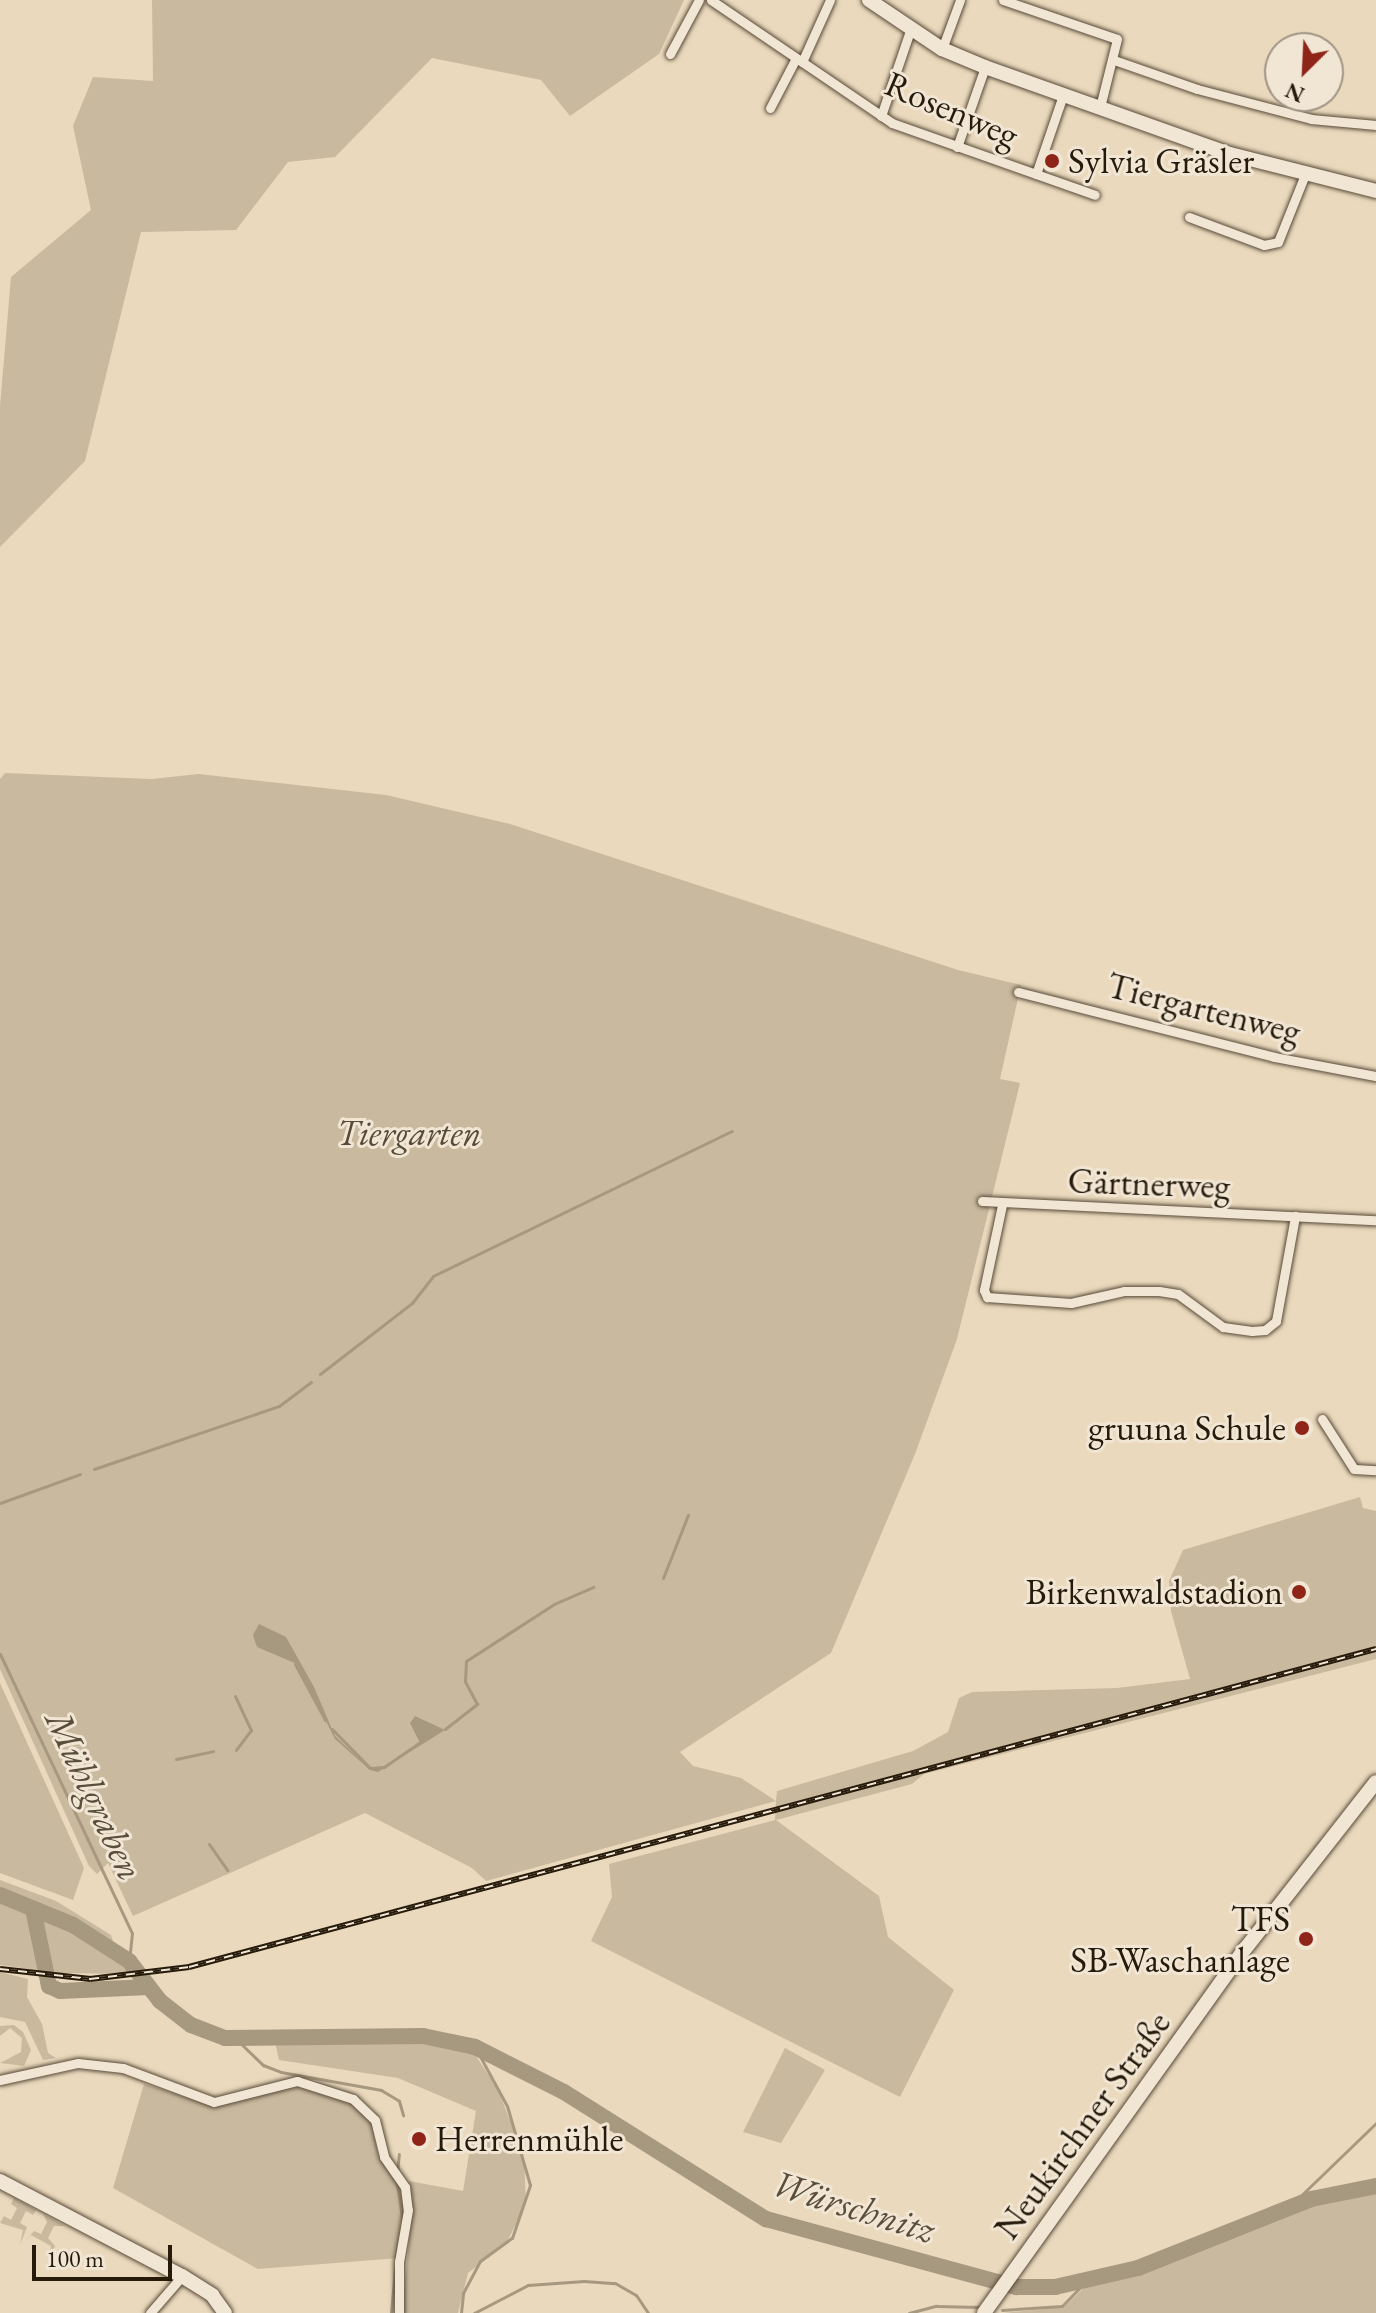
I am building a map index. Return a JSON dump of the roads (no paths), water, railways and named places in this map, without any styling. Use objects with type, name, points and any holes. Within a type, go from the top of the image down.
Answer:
[{"type":"street","points":[[670,54],[699,0]]},
{"type":"street","name":"Rosenweg","points":[[711,0],[881,116],[957,147],[1095,195]]},
{"type":"street","points":[[770,108],[830,0]]},
{"type":"street","points":[[869,0],[910,31],[985,67],[1230,154],[1376,191]]},
{"type":"street","points":[[942,49],[960,0]]},
{"type":"street","points":[[1003,0],[1117,39],[1100,107]]},
{"type":"street","points":[[881,116],[910,31]]},
{"type":"street","points":[[1114,60],[1197,89],[1311,119],[1376,125]]},
{"type":"street","points":[[957,147],[985,67]]},
{"type":"street","points":[[1036,174],[1063,95]]},
{"type":"street","points":[[1189,217],[1264,245],[1278,242],[1306,172]]},
{"type":"street","name":"Tiergartenweg","points":[[1018,992],[1274,1057],[1376,1076]]},
{"type":"street","name":"Gärtnerweg","points":[[982,1201],[1002,1205],[1376,1220]]},
{"type":"street","points":[[1002,1205],[984,1290],[987,1297],[1071,1303],[1124,1291],[1159,1291],[1178,1294],[1223,1327],[1252,1331],[1265,1330],[1276,1321],[1295,1216]]},
{"type":"street","points":[[1322,1419],[1354,1469],[1376,1470]]},
{"type":"street","name":"Neukirchner Straße","points":[[984,2313],[1252,1939],[1376,1782]]},
{"type":"street","points":[[0,2080],[78,2063],[108,2066],[214,2102],[297,2081],[363,2105],[375,2120],[408,2210],[398,2268],[399,2313]]},
{"type":"street","points":[[0,2181],[182,2276],[212,2295],[225,2313]]},
{"type":"street","points":[[150,2313],[182,2276]]},
{"type":"waterway","points":[[320,1374],[412,1303],[433,1276],[732,1131]]},
{"type":"waterway","points":[[94,1469],[279,1406],[311,1382]]},
{"type":"waterway","points":[[0,1503],[80,1474]]},
{"type":"waterway","points":[[663,1578],[688,1515]]},
{"type":"waterway","points":[[445,1729],[477,1704],[465,1681],[466,1661],[554,1604],[593,1587]]},
{"type":"waterway","name":"Mühlgraben","points":[[0,1654],[132,1933],[129,1961]]},
{"type":"waterway","points":[[295,1664],[325,1720]]},
{"type":"waterway","points":[[235,1696],[251,1730],[236,1750]]},
{"type":"waterway","points":[[332,1729],[370,1768],[384,1767],[420,1742]]},
{"type":"waterway","points":[[176,1759],[213,1751]]},
{"type":"waterway","points":[[209,1844],[227,1870]]},
{"type":"waterway","name":"Würschnitz","points":[[0,1895],[73,1925],[129,1961],[160,2001],[191,2025],[225,2038],[423,2036],[475,2047],[564,2092],[766,2219],[1017,2287],[1055,2287],[1138,2268],[1311,2199],[1376,2186]]},
{"type":"waterway","points":[[33,1909],[49,1986],[60,1991],[149,1987]]},
{"type":"waterway","name":"Mühlgraben","points":[[235,2038],[263,2065],[281,2072],[381,2090],[399,2101],[403,2115]]},
{"type":"waterway","points":[[461,2313],[463,2293],[480,2261],[512,2238],[530,2185],[507,2106],[475,2047]]},
{"type":"waterway","points":[[1288,2208],[1376,2123]]},
{"type":"waterway","name":"Mühlgraben","points":[[397,2172],[399,2154]]},
{"type":"waterway","name":"Mühlgraben","points":[[396,2179],[402,2218]]},
{"type":"waterway","name":"Mühlgraben","points":[[391,2313],[395,2269]]},
{"type":"waterway","name":"Mühlgraben","points":[[1002,2310],[1062,2306],[1087,2280]]},
{"type":"waterway","name":"Mühlgraben","points":[[474,2313],[528,2285],[584,2281],[615,2283],[636,2295],[648,2313]]},
{"type":"waterway","name":"Mühlgraben","points":[[909,2313],[936,2306],[980,2307]]},
{"type":"railway","points":[[0,1969],[90,1979],[189,1967],[1376,1649]]},
{"type":"place","name":"Sylvia Gräsler","points":[[1052,161]]},
{"type":"place","name":"gruuna Schule","points":[[1302,1428]]},
{"type":"place","name":"Birkenwaldstadion","points":[[1299,1592]]},
{"type":"place","name":"TFS SB-Waschanlage","points":[[1306,1939]]},
{"type":"place","name":"Herrenmühle","points":[[419,2139]]},
{"type":"park label","name":"Tiergarten","points":[[409,1133]]}]
